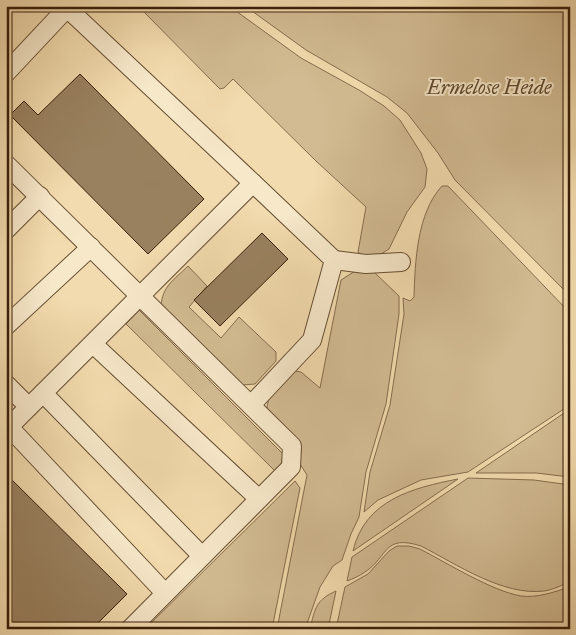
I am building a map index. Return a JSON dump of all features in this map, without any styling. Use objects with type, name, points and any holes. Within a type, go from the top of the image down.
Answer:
[{"type":"lane","points":[[6,73],[67,7],[334,260],[366,264],[401,262]]},
{"type":"lane","points":[[6,164],[292,446],[290,467],[130,629]]},
{"type":"lane","points":[[165,593],[8,429],[252,184]]},
{"type":"lane","points":[[6,230],[40,196]]},
{"type":"lane","points":[[6,326],[91,247]]},
{"type":"lane","points":[[251,406],[312,340],[334,260]]},
{"type":"lane","points":[[93,344],[258,500]]},
{"type":"lane","points":[[6,384],[29,407]]},
{"type":"lane","points":[[44,393],[202,556]]},
{"type":"green space","points":[[138,6],[229,6],[301,58],[359,90],[384,106],[400,120],[421,153],[427,169],[425,187],[407,212],[389,249],[376,257],[364,257],[358,252],[366,207],[316,161],[233,79],[224,88],[220,89]]},
{"type":"green space","name":"Ermelose Heide","points":[[245,6],[570,6],[570,296],[455,180],[438,153],[407,113],[387,97],[306,50]]},
{"type":"green space","points":[[442,186],[448,186],[570,313],[570,405],[468,472],[421,480],[378,500],[364,512],[370,472],[390,405],[404,314],[403,298],[410,301],[414,297],[415,269],[422,224],[427,210]]},
{"type":"green space","points":[[188,266],[207,286],[189,307],[221,338],[239,317],[276,352],[276,361],[255,384],[242,385],[161,307],[166,288]]},
{"type":"green space","points":[[365,270],[374,272],[399,296],[399,314],[386,404],[366,472],[359,517],[342,560],[333,566],[320,587],[305,629],[277,629],[307,475],[300,464],[301,450],[297,440],[267,411],[267,405],[276,388],[295,371],[301,372],[320,388],[341,280],[355,271]]},
{"type":"green space","points":[[139,310],[283,454],[281,466],[276,472],[126,324]]},
{"type":"green space","points":[[570,409],[570,477],[536,473],[476,473]]},
{"type":"green space","points":[[468,478],[534,480],[570,485],[570,582],[544,591],[512,589],[480,577],[421,546],[409,543],[400,543],[388,548],[373,566],[347,581],[352,557]]},
{"type":"green space","points":[[458,479],[353,551],[359,534],[379,508],[408,492]]},
{"type":"green space","points":[[295,481],[300,488],[272,629],[145,629]]},
{"type":"green space","points":[[397,546],[409,546],[420,549],[483,583],[521,596],[552,593],[570,587],[570,629],[336,629],[345,587],[368,574],[389,551]]},
{"type":"green space","points":[[336,591],[328,629],[310,629],[313,615],[320,601]]},
{"type":"building","points":[[80,74],[204,199],[148,254],[10,115],[24,101],[38,115]]},
{"type":"building","points":[[262,233],[288,259],[220,326],[194,300]]},
{"type":"building","points":[[6,474],[127,594],[92,629],[6,629]]}]
